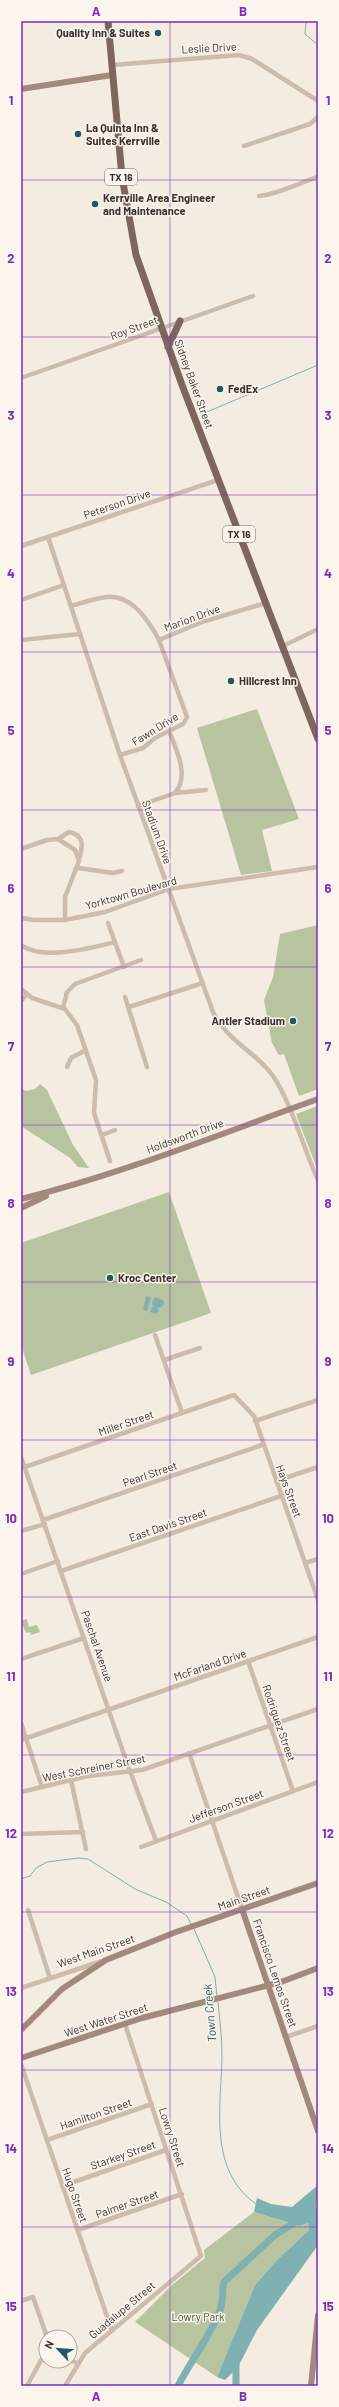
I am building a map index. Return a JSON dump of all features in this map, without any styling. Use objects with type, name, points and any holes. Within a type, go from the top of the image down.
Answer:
[{"type":"main road","name":"Sidney Baker Street","points":[[108,21],[122,178],[131,232],[168,347],[318,739]]},
{"type":"main road","points":[[168,347],[180,321]]},
{"type":"street","name":"Leslie Drive","points":[[112,65],[239,55],[252,59],[318,101]]},
{"type":"street","points":[[21,89],[112,75]]},
{"type":"street","points":[[244,146],[310,124],[318,117]]},
{"type":"street","points":[[259,196],[274,194],[296,184],[318,177]]},
{"type":"street","name":"Roy Street","points":[[21,378],[253,296]]},
{"type":"street","name":"Peterson Drive","points":[[21,546],[218,480]]},
{"type":"street","name":"Stadium Drive","points":[[48,537],[120,755],[213,1012],[223,1030],[266,1068],[280,1087],[318,1180]]},
{"type":"street","points":[[21,600],[64,585]]},
{"type":"street","name":"Marion Drive","points":[[71,606],[107,597],[125,600],[142,614],[159,640],[202,622],[266,603]]},
{"type":"street","points":[[283,646],[318,629]]},
{"type":"street","points":[[21,640],[80,634]]},
{"type":"street","name":"Fawn Drive","points":[[120,755],[136,752],[155,738],[184,724],[187,717],[159,640]]},
{"type":"street","points":[[169,731],[179,759],[182,777],[179,788],[175,792]]},
{"type":"street","points":[[138,806],[175,792],[206,790]]},
{"type":"street","points":[[21,849],[47,840],[58,839],[69,832],[81,838],[83,844],[78,868],[65,896],[65,920]]},
{"type":"street","points":[[58,839],[75,850],[79,861]]},
{"type":"street","name":"Yorktown Boulevard","points":[[21,918],[34,920],[65,920],[105,912],[169,889],[318,867]]},
{"type":"street","points":[[78,868],[113,873],[122,871]]},
{"type":"street","points":[[108,923],[124,967]]},
{"type":"street","points":[[21,945],[29,949],[69,952],[115,942]]},
{"type":"street","points":[[63,1008],[67,992],[75,984],[141,960]]},
{"type":"street","points":[[128,1007],[203,982]]},
{"type":"street","points":[[21,988],[27,994],[63,1008],[73,1017],[96,1080],[94,1113],[110,1161]]},
{"type":"street","points":[[21,1001],[27,994]]},
{"type":"street","points":[[125,997],[147,1067]]},
{"type":"street","points":[[67,1067],[71,1058],[86,1050]]},
{"type":"street","name":"Holdsworth Drive","points":[[21,1199],[58,1190],[162,1155],[318,1099]]},
{"type":"street","points":[[102,1135],[115,1130]]},
{"type":"street","name":"Holdsworth Drive","points":[[21,1208],[58,1190]]},
{"type":"street","points":[[155,1335],[182,1413]]},
{"type":"street","points":[[164,1360],[200,1348]]},
{"type":"street","name":"Miller Street","points":[[25,1468],[234,1395]]},
{"type":"street","name":"Hays Street","points":[[234,1395],[240,1403],[250,1411],[255,1421],[262,1445],[318,1600]]},
{"type":"street","points":[[255,1421],[318,1400]]},
{"type":"street","name":"Pearl Street","points":[[21,1532],[44,1522],[262,1445]]},
{"type":"street","name":"Paschal Avenue","points":[[21,1457],[156,1840]]},
{"type":"street","points":[[276,1481],[318,1467]]},
{"type":"street","name":"East Davis Street","points":[[61,1571],[281,1496]]},
{"type":"street","points":[[305,1563],[318,1559]]},
{"type":"street","points":[[21,1574],[58,1561]]},
{"type":"street","name":"McFarland Drive","points":[[21,1740],[318,1637]]},
{"type":"street","points":[[21,1659],[84,1638]]},
{"type":"street","name":"Rodriguez Street","points":[[248,1661],[293,1791]]},
{"type":"street","name":"West Schreiner Street","points":[[21,1792],[96,1775],[131,1772],[189,1754],[318,1709]]},
{"type":"street","points":[[21,1723],[42,1787]]},
{"type":"street","name":"Francisco Lemos Street","points":[[189,1754],[210,1821],[242,1909],[318,2131]]},
{"type":"street","points":[[71,1780],[86,1849]]},
{"type":"street","name":"Jefferson Street","points":[[141,1847],[156,1840],[318,1782]]},
{"type":"street","points":[[21,1834],[83,1832]]},
{"type":"street","name":"Main Street","points":[[176,1932],[318,1883]]},
{"type":"street","points":[[28,1910],[50,1978]]},
{"type":"street","name":"West Main Street","points":[[21,1988],[106,1960],[176,1932]]},
{"type":"street","points":[[21,2030],[62,1989],[106,1960]]},
{"type":"street","name":"West Water Street","points":[[23,2056],[125,2024],[229,1995],[268,1986],[318,1968]]},
{"type":"street","name":"Lowry Street","points":[[125,2024],[182,2194],[201,2256]]},
{"type":"street","points":[[286,2037],[318,2026]]},
{"type":"street","name":"Hugo Street","points":[[21,2064],[112,2331]]},
{"type":"street","name":"Hamilton Street","points":[[47,2140],[152,2104]]},
{"type":"street","name":"Starkey Street","points":[[62,2186],[166,2150]]},
{"type":"street","name":"Palmer Street","points":[[78,2230],[182,2194]]},
{"type":"street","name":"Guadalupe Street","points":[[78,2362],[85,2353],[201,2256]]},
{"type":"street","points":[[21,2301],[33,2297],[44,2329]]},
{"type":"street","points":[[311,2386],[318,2315]]},
{"type":"street","points":[[27,2386],[38,2366]]},
{"type":"street","name":"Guadalupe Street","points":[[65,2386],[74,2369]]},
{"type":"green space","points":[[257,709],[299,819],[262,830],[272,871],[241,875],[197,728]]},
{"type":"green space","name":"Antler Stadium","points":[[318,925],[318,1089],[299,1096],[284,1054],[279,1055],[272,1043],[264,1000],[273,977],[280,934]]},
{"type":"green space","points":[[40,1084],[47,1090],[73,1145],[89,1168],[78,1167],[70,1158],[21,1126],[21,1088],[26,1091],[35,1089]]},
{"type":"green space","points":[[318,1106],[318,1171],[296,1114]]},
{"type":"green space","name":"Kroc Center","points":[[169,1192],[211,1313],[31,1375],[21,1345],[21,1243]]},
{"type":"green space","points":[[27,1619],[29,1627],[37,1625],[40,1632],[31,1635],[30,1632],[26,1633],[21,1621]]},
{"type":"green space","name":"Lowry Park","points":[[254,2212],[300,2226],[308,2223],[309,2230],[276,2261],[255,2285],[217,2377],[135,2322],[171,2286],[205,2258],[204,2250]]},
{"type":"water","points":[[146,1296],[151,1297],[147,1311],[143,1310]]},
{"type":"water","points":[[155,1297],[163,1300],[164,1304],[162,1307],[157,1308],[159,1310],[156,1314],[150,1312],[152,1307],[154,1308],[152,1303]]},
{"type":"water","points":[[318,2185],[316,2208],[318,2209],[318,2245],[257,2330],[238,2367],[225,2380],[217,2377],[255,2285],[276,2261],[309,2230],[308,2223],[300,2226],[254,2212],[257,2198],[271,2204],[292,2207]]},
{"type":"waterway","points":[[306,21],[305,34],[318,45]]},
{"type":"waterway","points":[[202,414],[318,365]]},
{"type":"waterway","name":"Town Creek","points":[[21,1879],[30,1876],[36,1868],[47,1862],[78,1858],[88,1859],[135,1889],[166,1902],[187,1916],[191,1924]]},
{"type":"waterway","name":"Town Creek","points":[[194,1929],[215,1977],[217,1997]]},
{"type":"waterway","name":"Town Creek","points":[[218,2002],[222,2050],[220,2117],[224,2156],[230,2174],[241,2190],[256,2204]]},
{"type":"waterway","points":[[178,2386],[216,2320],[221,2307],[224,2282],[275,2235],[299,2220]]},
{"type":"waterway","points":[[236,2360],[236,2386]]},
{"type":"place","name":"Quality Inn & Suites","points":[[158,33]]},
{"type":"place","name":"La Quinta Inn & Suites Kerrville","points":[[78,134]]},
{"type":"place","name":"Kerrville Area Engineer and Maintenance","points":[[95,204]]},
{"type":"place","name":"FedEx","points":[[220,389]]},
{"type":"place","name":"Hillcrest Inn","points":[[231,681]]},
{"type":"place","name":"Antler Stadium","points":[[293,1021]]},
{"type":"place","name":"Kroc Center","points":[[110,1278]]}]
